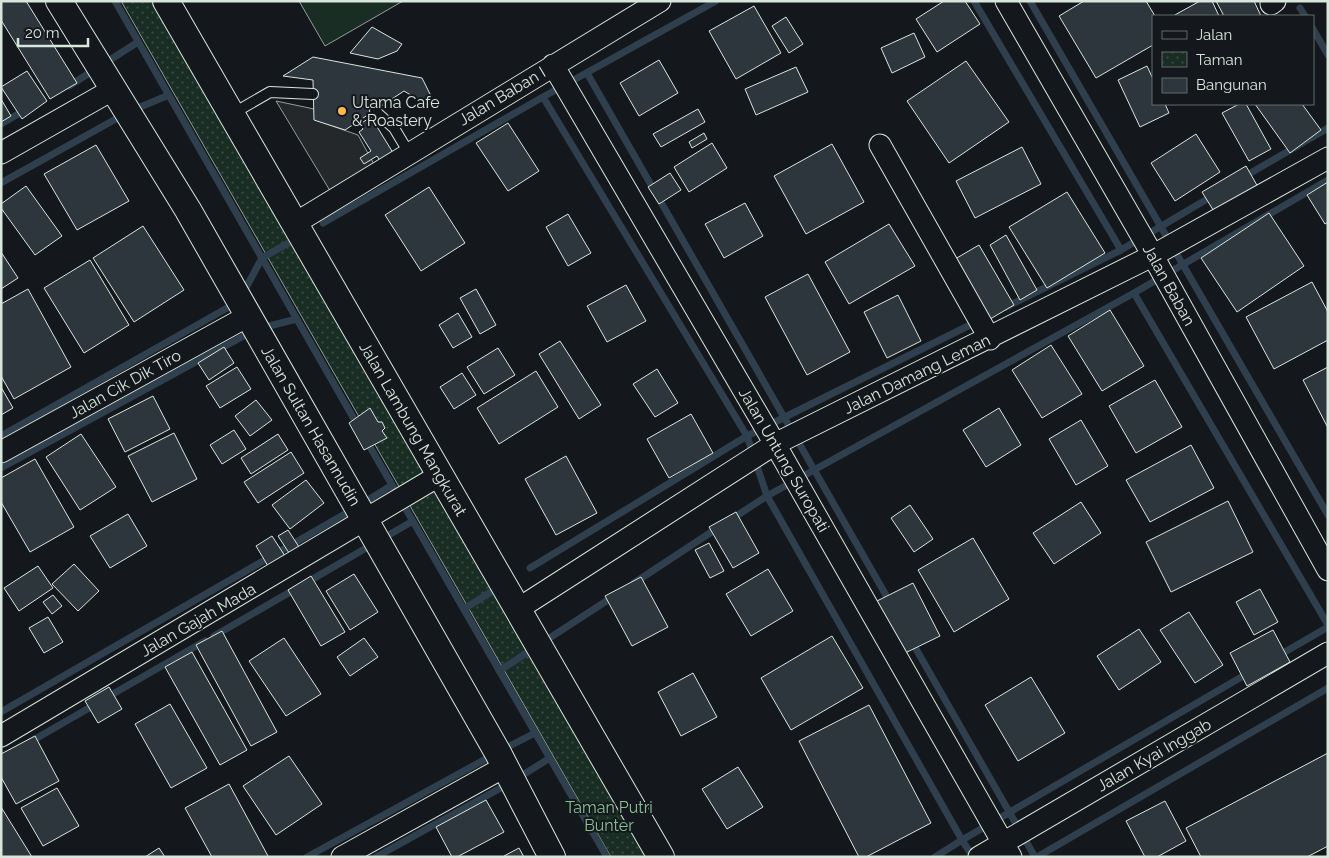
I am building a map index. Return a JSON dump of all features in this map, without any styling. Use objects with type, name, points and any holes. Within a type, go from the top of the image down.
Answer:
[{"type":"street","name":"Jalan Sultan Hasannudin","points":[[59,1],[112,90],[188,210],[506,766],[552,857]]},
{"type":"street","name":"Jalan Lambung Mangkurat","points":[[166,1],[661,857]]},
{"type":"street","name":"Jalan Baban I","points":[[294,224],[660,1]]},
{"type":"street","name":"Jalan Baban","points":[[1006,1],[1150,252],[1328,570]]},
{"type":"street","name":"Jalan Untung Suropati","points":[[553,65],[775,444],[1007,850]]},
{"type":"street","points":[[1,153],[112,90]]},
{"type":"street","points":[[880,145],[990,339]]},
{"type":"street","name":"Jalan Damang Leman","points":[[518,609],[775,444],[990,339],[1328,158]]},
{"type":"street","name":"Jalan Cik Dik Tiro","points":[[1,452],[248,316]]},
{"type":"street","name":"Jalan Gajah Mada","points":[[1,736],[440,476]]},
{"type":"street","name":"Jalan Kyai Inggab","points":[[979,857],[1007,850],[1328,653]]},
{"type":"street","points":[[342,857],[506,766]]},
{"type":"lane","points":[[231,114],[270,92],[313,94]]},
{"type":"lane","points":[[375,111],[394,128],[409,153]]},
{"type":"green space","name":"Taman Putri Bunter","points":[[121,1],[160,1],[654,857],[611,857]]},
{"type":"green space","points":[[299,1],[403,1],[325,46]]},
{"type":"shaded area","points":[[276,101],[314,109],[315,120],[358,135],[375,166],[332,194]]},
{"type":"building","points":[[1,1],[26,1],[77,83],[50,99],[1,20]]},
{"type":"building","points":[[944,1],[965,1],[980,24],[937,52],[916,19]]},
{"type":"building","points":[[1084,1],[1146,1],[1154,15],[1152,15],[1152,46],[1096,78],[1059,16]]},
{"type":"building","points":[[1200,1],[1212,1],[1219,15],[1175,15]]},
{"type":"building","points":[[1216,1],[1254,1],[1261,15],[1223,15]]},
{"type":"building","points":[[754,6],[781,53],[736,79],[709,31]]},
{"type":"building","points":[[786,17],[803,44],[789,53],[772,26]]},
{"type":"building","points":[[372,27],[402,44],[397,51],[378,59],[350,53]]},
{"type":"building","points":[[914,33],[925,57],[892,73],[881,48]]},
{"type":"building","points":[[313,57],[422,78],[431,96],[424,103],[404,91],[345,130],[314,120],[313,80],[283,76]]},
{"type":"building","points":[[659,60],[678,93],[639,116],[620,83]]},
{"type":"building","points":[[966,61],[1009,122],[949,163],[907,101]]},
{"type":"building","points":[[1147,66],[1152,77],[1152,105],[1165,105],[1169,113],[1140,127],[1118,80]]},
{"type":"building","points":[[796,67],[808,92],[756,115],[745,89]]},
{"type":"building","points":[[27,71],[47,101],[22,119],[1,87]]},
{"type":"building","points":[[1,99],[11,116],[1,122]]},
{"type":"building","points":[[1237,105],[1247,105],[1271,149],[1249,161],[1222,113]]},
{"type":"building","points":[[1256,105],[1303,105],[1321,130],[1290,153]]},
{"type":"building","points":[[698,109],[705,122],[661,147],[653,134]]},
{"type":"building","points":[[371,117],[395,156],[382,164],[377,156],[364,164],[360,158],[371,151],[359,132],[363,129],[360,124]]},
{"type":"building","points":[[508,123],[539,171],[508,191],[476,143]]},
{"type":"building","points":[[704,133],[707,139],[692,148],[689,142]]},
{"type":"building","points":[[1196,134],[1220,172],[1175,201],[1151,163]]},
{"type":"building","points":[[712,143],[727,168],[689,192],[674,167]]},
{"type":"building","points":[[832,144],[864,202],[806,234],[774,176]]},
{"type":"building","points":[[96,145],[129,201],[77,230],[44,174]]},
{"type":"building","points":[[1022,147],[1041,184],[975,218],[956,181]]},
{"type":"building","points":[[1246,166],[1258,187],[1215,213],[1202,192]]},
{"type":"building","points":[[670,173],[681,190],[659,204],[648,187]]},
{"type":"building","points":[[1328,182],[1328,222],[1325,224],[1307,195]]},
{"type":"building","points":[[26,186],[62,236],[35,255],[1,208],[1,204]]},
{"type":"building","points":[[429,187],[465,243],[421,271],[385,215]]},
{"type":"building","points":[[1067,192],[1105,253],[1047,288],[1009,227]]},
{"type":"building","points":[[745,203],[763,236],[724,258],[705,224]]},
{"type":"building","points":[[1269,213],[1304,266],[1237,312],[1201,258]]},
{"type":"building","points":[[568,214],[591,253],[568,266],[546,227]]},
{"type":"building","points":[[889,224],[915,266],[849,304],[825,262]]},
{"type":"building","points":[[143,226],[184,290],[134,322],[93,258]]},
{"type":"building","points":[[1006,235],[1037,290],[1020,300],[990,245]]},
{"type":"building","points":[[979,245],[1014,305],[985,322],[950,262]]},
{"type":"building","points":[[1,252],[18,278],[1,289]]},
{"type":"building","points":[[90,260],[129,325],[84,353],[44,288]]},
{"type":"building","points":[[808,274],[850,352],[807,375],[765,297]]},
{"type":"building","points":[[1312,282],[1328,312],[1328,340],[1274,369],[1246,317]]},
{"type":"building","points":[[626,285],[646,321],[607,342],[587,306]]},
{"type":"building","points":[[28,289],[71,367],[14,399],[1,376],[1,304]]},
{"type":"building","points":[[476,289],[496,325],[480,334],[460,298]]},
{"type":"building","points":[[898,295],[921,341],[887,358],[864,312]]},
{"type":"building","points":[[1110,310],[1144,366],[1102,391],[1068,336]]},
{"type":"building","points":[[458,313],[472,337],[453,348],[439,325]]},
{"type":"building","points":[[560,341],[601,405],[579,419],[539,354]]},
{"type":"building","points":[[1051,345],[1082,394],[1042,418],[1012,370]]},
{"type":"building","points":[[224,347],[234,363],[209,380],[198,363]]},
{"type":"building","points":[[498,348],[515,375],[484,394],[467,367]]},
{"type":"building","points":[[237,367],[251,389],[220,408],[206,386]]},
{"type":"building","points":[[1328,367],[1328,428],[1303,380]]},
{"type":"building","points":[[657,369],[678,403],[655,417],[633,384]]},
{"type":"building","points":[[536,371],[558,407],[499,444],[477,408]]},
{"type":"building","points":[[462,373],[476,395],[454,409],[440,387]]},
{"type":"building","points":[[1155,380],[1182,427],[1136,453],[1109,406]]},
{"type":"building","points":[[1,387],[13,408],[1,415]]},
{"type":"building","points":[[153,396],[170,429],[125,452],[108,419]]},
{"type":"building","points":[[256,400],[272,420],[250,436],[235,416]]},
{"type":"building","points":[[370,408],[378,422],[382,422],[385,428],[382,431],[387,438],[364,450],[349,423]]},
{"type":"building","points":[[999,408],[1021,445],[986,467],[963,430]]},
{"type":"building","points":[[691,414],[713,453],[669,478],[647,439]]},
{"type":"building","points":[[1081,420],[1108,466],[1076,485],[1049,439]]},
{"type":"building","points":[[234,430],[246,449],[222,464],[210,445]]},
{"type":"building","points":[[174,433],[197,479],[152,502],[128,456]]},
{"type":"building","points":[[81,434],[116,487],[80,510],[46,457]]},
{"type":"building","points":[[278,434],[288,450],[251,474],[241,458]]},
{"type":"building","points":[[1191,445],[1214,488],[1150,522],[1126,480]]},
{"type":"building","points":[[291,452],[304,473],[258,503],[244,482]]},
{"type":"building","points":[[566,456],[597,513],[556,535],[525,479]]},
{"type":"building","points":[[35,459],[74,527],[30,552],[1,502],[1,478]]},
{"type":"building","points":[[306,480],[324,503],[290,529],[272,505]]},
{"type":"building","points":[[1228,501],[1253,552],[1171,592],[1146,542]]},
{"type":"building","points":[[1081,502],[1101,533],[1054,564],[1033,533]]},
{"type":"building","points":[[910,505],[933,539],[914,552],[891,518]]},
{"type":"building","points":[[736,512],[759,553],[733,568],[709,527]]},
{"type":"building","points":[[128,514],[147,546],[110,568],[90,536]]},
{"type":"building","points":[[288,530],[301,550],[291,556],[278,536]]},
{"type":"building","points":[[272,536],[285,556],[268,566],[256,546]]},
{"type":"building","points":[[973,538],[1009,599],[954,632],[918,570]]},
{"type":"building","points":[[709,543],[724,571],[710,578],[695,550]]},
{"type":"building","points":[[74,564],[99,591],[78,611],[52,584]]},
{"type":"building","points":[[38,566],[53,588],[19,611],[4,588]]},
{"type":"building","points":[[768,569],[793,611],[751,636],[726,594]]},
{"type":"building","points":[[354,574],[378,612],[350,630],[326,591]]},
{"type":"building","points":[[311,576],[345,632],[321,646],[288,590]]},
{"type":"building","points":[[641,577],[668,627],[632,646],[605,596]]},
{"type":"building","points":[[913,583],[940,636],[901,655],[875,602]]},
{"type":"building","points":[[1260,589],[1278,622],[1254,635],[1236,602]]},
{"type":"building","points":[[53,595],[62,606],[52,614],[43,602]]},
{"type":"building","points":[[1189,612],[1223,665],[1195,683],[1160,630]]},
{"type":"building","points":[[48,617],[63,642],[44,653],[29,628]]},
{"type":"building","points":[[1139,629],[1161,662],[1119,690],[1097,656]]},
{"type":"building","points":[[1273,630],[1290,662],[1247,686],[1230,653]]},
{"type":"building","points":[[222,631],[277,732],[251,746],[196,645]]},
{"type":"building","points":[[832,636],[863,688],[791,730],[761,678]]},
{"type":"building","points":[[284,638],[321,694],[286,716],[249,661]]},
{"type":"building","points":[[364,638],[378,657],[350,676],[337,657]]},
{"type":"building","points":[[192,652],[247,750],[220,765],[165,667]]},
{"type":"building","points":[[693,673],[717,717],[681,736],[658,692]]},
{"type":"building","points":[[1031,677],[1065,733],[1018,761],[985,705]]},
{"type":"building","points":[[109,687],[122,709],[98,723],[85,701]]},
{"type":"building","points":[[170,704],[207,768],[171,788],[135,724]]},
{"type":"building","points":[[869,705],[931,823],[866,857],[859,857],[799,741]]},
{"type":"building","points":[[35,736],[59,781],[16,804],[1,777],[1,754]]},
{"type":"building","points":[[1328,753],[1328,846],[1307,857],[1201,857],[1186,828]]},
{"type":"building","points":[[289,756],[322,804],[276,835],[243,786]]},
{"type":"building","points":[[738,767],[763,807],[727,829],[702,789]]},
{"type":"building","points":[[229,784],[267,857],[212,857],[185,808]]},
{"type":"building","points":[[57,788],[79,826],[43,846],[21,808]]},
{"type":"building","points":[[486,800],[504,832],[457,857],[452,857],[436,827]]},
{"type":"building","points":[[1165,801],[1186,841],[1157,857],[1145,857],[1126,821]]},
{"type":"building","points":[[1,807],[32,857],[1,857]]},
{"type":"building","points":[[159,848],[165,857],[145,857]]},
{"type":"building","points":[[519,848],[524,857],[504,857],[504,856]]},
{"type":"waterway","points":[[115,1],[358,426]]},
{"type":"waterway","points":[[543,97],[716,1]]},
{"type":"waterway","points":[[974,1],[1121,250],[1006,307]]},
{"type":"waterway","points":[[1030,1],[1328,515]]},
{"type":"waterway","points":[[1300,8],[1304,15]]},
{"type":"waterway","points":[[1314,31],[1328,55]]},
{"type":"waterway","points":[[69,86],[138,42]]},
{"type":"waterway","points":[[587,73],[891,604]]},
{"type":"waterway","points":[[133,110],[169,95]]},
{"type":"waterway","points":[[323,223],[543,97],[747,436],[530,568]]},
{"type":"waterway","points":[[1,124],[25,110]]},
{"type":"waterway","points":[[1,183],[123,115]]},
{"type":"waterway","points":[[1242,178],[1328,128]]},
{"type":"waterway","points":[[1134,293],[1328,180]]},
{"type":"waterway","points":[[1121,250],[1214,195]]},
{"type":"waterway","points":[[242,295],[262,258],[290,242]]},
{"type":"waterway","points":[[976,322],[747,436],[767,496],[1134,293],[1328,625]]},
{"type":"waterway","points":[[1,436],[236,303]]},
{"type":"waterway","points":[[261,328],[297,319]]},
{"type":"waterway","points":[[1,468],[251,332]]},
{"type":"waterway","points":[[366,440],[607,857]]},
{"type":"waterway","points":[[1,712],[392,485]]},
{"type":"waterway","points":[[730,520],[767,496],[962,840],[935,857]]},
{"type":"waterway","points":[[214,636],[413,521]]},
{"type":"waterway","points":[[634,583],[719,527]]},
{"type":"waterway","points":[[464,609],[494,590]]},
{"type":"waterway","points":[[499,671],[614,596]]},
{"type":"waterway","points":[[1278,656],[1328,627]]},
{"type":"waterway","points":[[106,698],[205,641]]},
{"type":"waterway","points":[[912,642],[1035,857]]},
{"type":"waterway","points":[[973,857],[962,840],[1250,672]]},
{"type":"waterway","points":[[1037,857],[1328,688]]},
{"type":"waterway","points":[[30,742],[96,704]]},
{"type":"waterway","points":[[502,750],[535,733]]},
{"type":"waterway","points":[[307,857],[493,755]]},
{"type":"waterway","points":[[376,857],[513,781],[550,758]]},
{"type":"place","name":"Utama Cafe & Roastery","points":[[342,111]]}]
